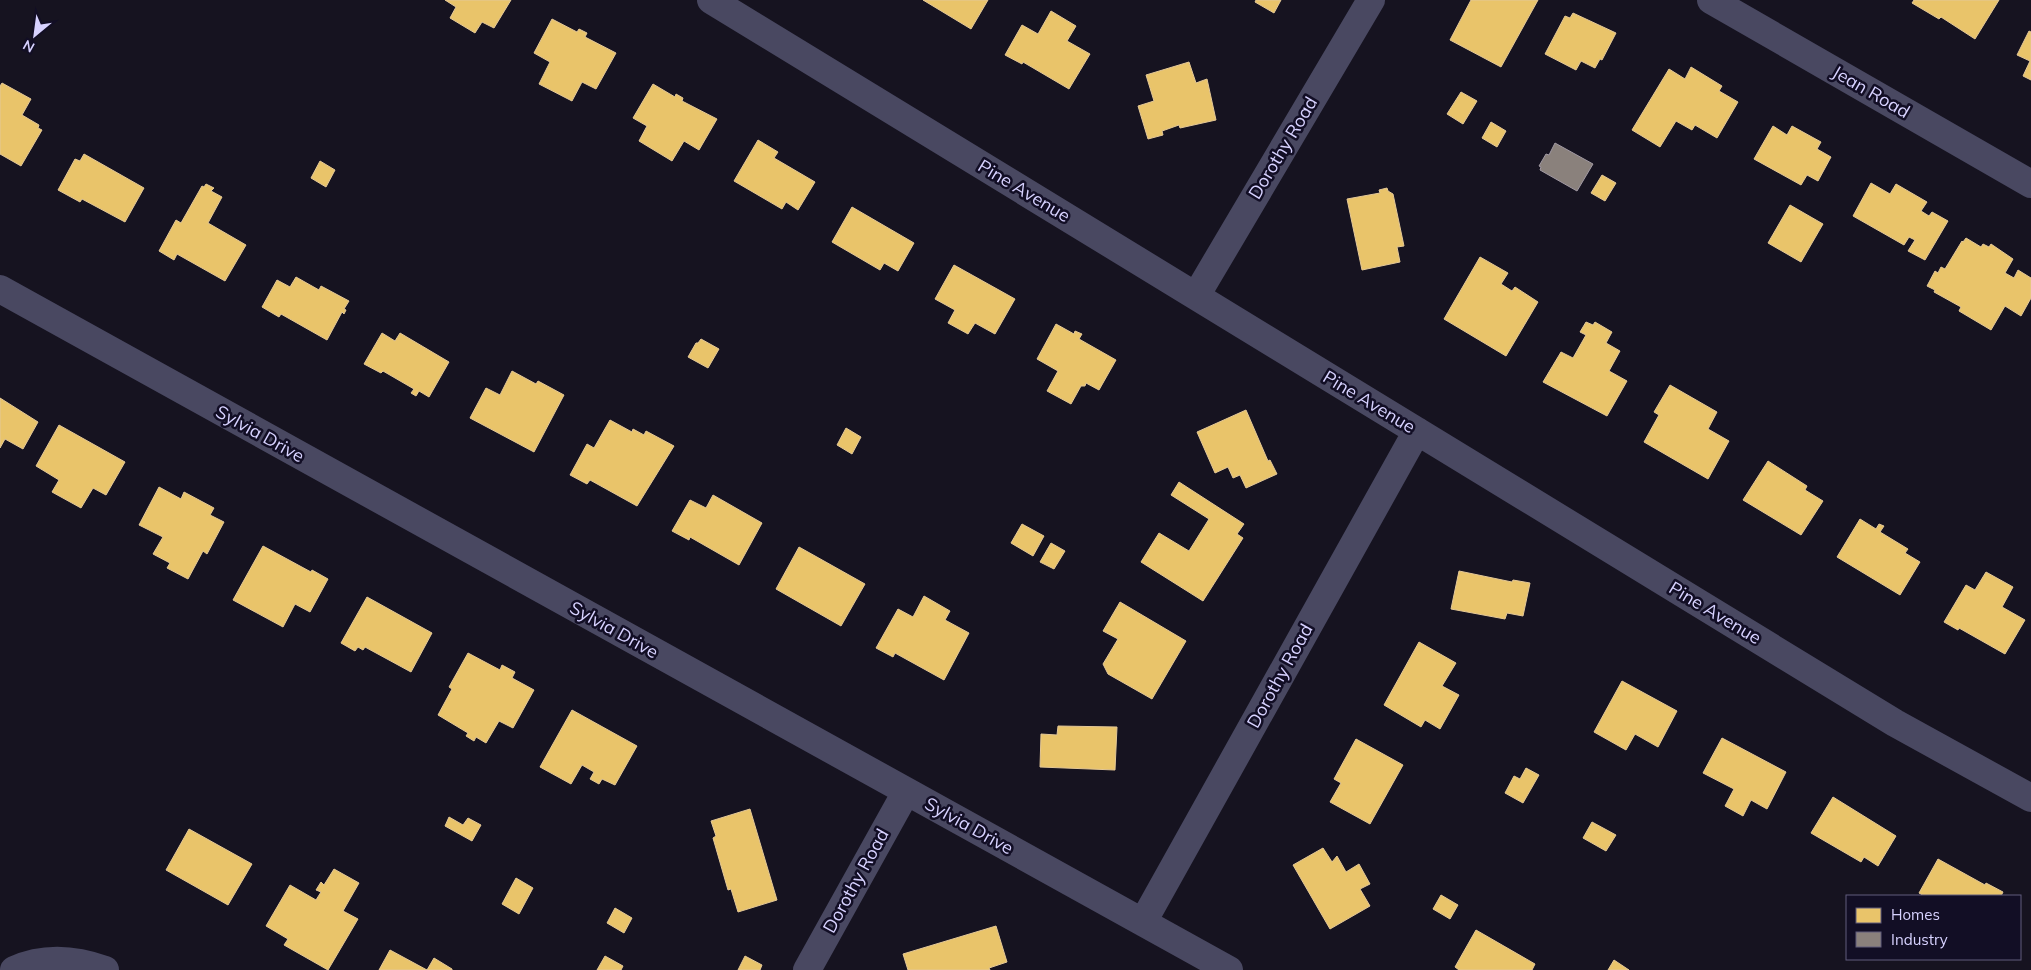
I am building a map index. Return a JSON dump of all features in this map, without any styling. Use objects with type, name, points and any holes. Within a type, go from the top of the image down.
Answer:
[{"type":"street","name":"Pine Avenue","points":[[712,0],[1895,723],[2031,798]]},
{"type":"street","name":"Dorothy Road","points":[[1196,296],[1371,0]]},
{"type":"street","name":"Jean Road","points":[[1711,0],[2031,184]]},
{"type":"street","name":"Sylvia Drive","points":[[0,290],[1229,970]]},
{"type":"street","name":"Dorothy Road","points":[[1143,922],[1417,431]]},
{"type":"street","name":"Dorothy Road","points":[[807,970],[906,792]]},
{"type":"street","points":[[14,970],[38,962],[56,961],[74,962],[105,970]]},
{"type":"building: Homes","points":[[445,0],[511,0],[494,28],[482,22],[475,33],[450,18],[456,7]]},
{"type":"building: Homes","points":[[923,0],[988,0],[971,29]]},
{"type":"building: Homes","points":[[1256,0],[1281,0],[1274,13],[1255,2]]},
{"type":"building: Homes","points":[[1471,0],[1538,0],[1501,67],[1450,40]]},
{"type":"building: Homes","points":[[1914,0],[1999,0],[1975,39],[1941,17],[1939,19],[1912,3]]},
{"type":"building: Homes","points":[[1051,11],[1076,26],[1067,41],[1090,54],[1069,89],[1023,62],[1022,64],[1005,55],[1022,25],[1038,34]]},
{"type":"building: Homes","points":[[1573,13],[1616,33],[1602,60],[1600,59],[1595,68],[1581,61],[1576,70],[1545,54],[1565,16],[1570,18]]},
{"type":"building: Homes","points":[[552,19],[577,32],[579,29],[587,33],[585,37],[616,53],[596,89],[582,82],[572,101],[539,84],[550,62],[534,53]]},
{"type":"building: Homes","points":[[2029,31],[2031,32],[2031,80],[2023,76],[2030,61],[2017,55]]},
{"type":"building: Homes","points":[[1189,62],[1196,83],[1207,79],[1216,120],[1180,128],[1179,125],[1162,131],[1163,135],[1148,139],[1138,106],[1154,101],[1146,75]]},
{"type":"building: Homes","points":[[1691,67],[1722,86],[1719,91],[1738,102],[1717,138],[1695,125],[1692,130],[1676,121],[1660,147],[1632,130],[1669,69],[1685,79]]},
{"type":"building: Homes","points":[[2,83],[31,99],[22,115],[39,125],[38,128],[42,130],[21,166],[0,154],[0,86]]},
{"type":"building: Homes","points":[[653,84],[675,97],[676,94],[683,98],[682,101],[717,119],[699,150],[684,141],[672,161],[639,141],[647,126],[633,118]]},
{"type":"building: Homes","points":[[1461,92],[1477,101],[1463,124],[1447,114]]},
{"type":"building: Homes","points":[[1491,122],[1506,131],[1497,147],[1482,138]]},
{"type":"building: Homes","points":[[1773,126],[1787,135],[1792,126],[1821,142],[1817,149],[1831,157],[1818,181],[1807,175],[1801,185],[1754,159]]},
{"type":"building: Homes","points":[[758,140],[778,152],[774,158],[815,182],[798,210],[786,202],[782,209],[734,181]]},
{"type":"building: Homes","points":[[84,154],[144,188],[125,222],[82,199],[80,202],[58,190],[75,159],[80,161]]},
{"type":"building: Homes","points":[[320,161],[335,170],[326,187],[311,178]]},
{"type":"building: Homes","points":[[1602,175],[1616,183],[1605,201],[1591,193]]},
{"type":"building: Homes","points":[[1871,183],[1890,194],[1896,184],[1927,202],[1921,211],[1929,216],[1932,212],[1948,221],[1925,260],[1908,251],[1915,240],[1909,237],[1904,245],[1853,216]]},
{"type":"building: Homes","points":[[206,184],[214,188],[211,191],[222,197],[208,223],[246,245],[225,281],[177,254],[174,260],[159,251],[176,220],[181,223],[202,186],[204,187]]},
{"type":"building: Homes","points":[[1387,188],[1393,194],[1404,246],[1397,247],[1400,262],[1362,270],[1347,199],[1380,193],[1379,190]]},
{"type":"building: Homes","points":[[1790,205],[1823,224],[1801,262],[1768,243]]},
{"type":"building: Homes","points":[[852,207],[914,243],[898,271],[884,263],[880,270],[832,242]]},
{"type":"building: Homes","points":[[1966,238],[1981,247],[1983,244],[1989,247],[1991,244],[2013,259],[2005,273],[2014,278],[2018,270],[2031,278],[2031,298],[2021,316],[2005,306],[1991,330],[1959,311],[1961,307],[1927,286],[1935,271],[1938,273],[1941,267],[1945,269],[1962,241]]},
{"type":"building: Homes","points":[[1480,257],[1508,273],[1501,284],[1512,291],[1515,287],[1538,302],[1506,356],[1444,319]]},
{"type":"building: Homes","points":[[954,265],[1015,299],[995,334],[975,323],[968,334],[948,323],[955,310],[935,299]]},
{"type":"building: Homes","points":[[296,277],[319,290],[321,286],[349,301],[344,309],[346,310],[344,314],[342,312],[327,340],[281,314],[279,317],[262,307],[277,280],[290,287]]},
{"type":"building: Homes","points":[[1586,322],[1593,325],[1595,322],[1612,332],[1606,343],[1620,351],[1609,371],[1627,381],[1607,416],[1543,382],[1561,352],[1573,358],[1586,335],[1580,332]]},
{"type":"building: Homes","points":[[1056,324],[1074,334],[1075,331],[1082,334],[1079,339],[1116,360],[1099,390],[1086,383],[1085,386],[1081,386],[1071,404],[1047,391],[1058,371],[1037,359]]},
{"type":"building: Homes","points":[[382,333],[395,341],[400,333],[449,362],[429,397],[419,391],[416,396],[411,393],[414,389],[383,371],[381,373],[364,364]]},
{"type":"building: Homes","points":[[701,339],[719,349],[708,368],[688,357],[696,343]]},
{"type":"building: Homes","points":[[512,371],[536,384],[538,381],[564,395],[534,452],[470,418],[486,388],[500,395]]},
{"type":"building: Homes","points":[[1670,385],[1717,412],[1708,429],[1729,441],[1708,479],[1644,442],[1659,415],[1654,412]]},
{"type":"building: Homes","points":[[0,398],[38,422],[23,449],[5,439],[0,448]]},
{"type":"building: Homes","points":[[1246,410],[1268,461],[1270,460],[1277,474],[1246,488],[1240,475],[1233,478],[1228,467],[1215,473],[1197,432]]},
{"type":"building: Homes","points":[[610,420],[632,432],[633,429],[644,435],[646,431],[674,446],[637,506],[590,480],[587,484],[570,475],[587,444],[594,448]]},
{"type":"building: Homes","points":[[59,425],[125,462],[106,495],[93,488],[81,508],[52,492],[59,480],[36,466]]},
{"type":"building: Homes","points":[[846,428],[861,437],[852,454],[837,445]]},
{"type":"building: Homes","points":[[1768,461],[1807,486],[1805,490],[1823,501],[1801,535],[1743,500]]},
{"type":"building: Homes","points":[[1179,482],[1244,524],[1237,534],[1243,538],[1203,601],[1141,562],[1159,533],[1189,551],[1209,519],[1171,495]]},
{"type":"building: Homes","points":[[159,487],[181,499],[184,492],[214,508],[210,515],[224,522],[207,554],[203,551],[188,579],[167,568],[170,563],[153,554],[163,537],[139,525]]},
{"type":"building: Homes","points":[[713,495],[762,523],[739,565],[690,537],[689,540],[672,531],[690,500],[706,508]]},
{"type":"building: Homes","points":[[1860,519],[1876,529],[1879,524],[1884,526],[1880,532],[1908,549],[1905,553],[1920,562],[1900,595],[1837,557]]},
{"type":"building: Homes","points":[[1022,524],[1044,536],[1033,556],[1011,543]]},
{"type":"building: Homes","points":[[1051,543],[1065,551],[1054,569],[1040,562]]},
{"type":"building: Homes","points":[[263,546],[328,579],[310,612],[295,604],[283,627],[233,600]]},
{"type":"building: Homes","points":[[799,547],[865,584],[841,626],[776,589]]},
{"type":"building: Homes","points":[[1459,571],[1512,582],[1513,580],[1530,583],[1523,616],[1507,613],[1505,619],[1451,609]]},
{"type":"building: Homes","points":[[1986,572],[2013,587],[2002,607],[2025,620],[2005,654],[1959,628],[1958,630],[1944,622],[1966,585],[1975,590]]},
{"type":"building: Homes","points":[[924,596],[950,611],[945,620],[969,633],[944,680],[895,653],[893,657],[876,648],[898,609],[913,617]]},
{"type":"building: Homes","points":[[367,597],[432,633],[411,672],[365,647],[363,650],[358,647],[355,651],[341,643]]},
{"type":"building: Homes","points":[[1120,602],[1186,641],[1152,699],[1108,674],[1103,664],[1118,639],[1103,631]]},
{"type":"building: Homes","points":[[1419,642],[1456,663],[1442,686],[1459,695],[1440,729],[1425,720],[1421,727],[1384,705]]},
{"type":"building: Homes","points":[[468,653],[500,670],[502,665],[515,672],[512,678],[534,690],[513,728],[499,721],[486,743],[476,737],[474,741],[466,736],[468,733],[438,715],[452,689],[449,687]]},
{"type":"building: Homes","points":[[1622,681],[1677,711],[1658,747],[1635,734],[1626,750],[1594,732]]},
{"type":"building: Homes","points":[[572,710],[637,746],[615,785],[602,779],[599,784],[590,779],[594,772],[582,765],[571,784],[540,767]]},
{"type":"building: Homes","points":[[1058,726],[1117,727],[1115,770],[1040,767],[1041,734],[1057,735]]},
{"type":"building: Homes","points":[[1722,738],[1786,772],[1767,809],[1751,800],[1743,816],[1725,806],[1734,789],[1703,773]]},
{"type":"building: Homes","points":[[1356,739],[1403,765],[1370,824],[1330,802],[1341,783],[1334,779]]},
{"type":"building: Homes","points":[[1526,768],[1539,775],[1523,803],[1505,793],[1514,776],[1520,779]]},
{"type":"building: Homes","points":[[1833,797],[1896,836],[1878,866],[1864,857],[1861,862],[1811,833]]},
{"type":"building: Homes","points":[[750,809],[777,900],[738,912],[731,889],[728,890],[713,838],[716,836],[711,821]]},
{"type":"building: Homes","points":[[449,817],[463,825],[468,818],[481,825],[472,841],[445,826]]},
{"type":"building: Homes","points":[[1592,822],[1616,835],[1606,851],[1583,838]]},
{"type":"building: Homes","points":[[189,829],[252,864],[228,905],[166,870]]},
{"type":"building: Homes","points":[[1323,848],[1332,862],[1337,856],[1346,872],[1359,864],[1370,884],[1360,889],[1370,906],[1330,929],[1293,865]]},
{"type":"building: Homes","points":[[1938,859],[1985,885],[1986,883],[2003,892],[2002,895],[1922,895],[1919,893]]},
{"type":"building: Homes","points":[[334,869],[359,883],[343,911],[358,919],[328,970],[284,945],[288,939],[266,926],[290,885],[316,900],[321,892],[316,890],[321,882],[324,885]]},
{"type":"building: Homes","points":[[516,878],[533,888],[519,914],[502,904]]},
{"type":"building: Homes","points":[[1441,895],[1458,905],[1450,919],[1433,909]]},
{"type":"building: Homes","points":[[615,908],[632,918],[624,933],[607,923]]},
{"type":"building: Homes","points":[[996,926],[1007,962],[989,968],[990,970],[908,970],[903,954]]},
{"type":"building: Homes","points":[[1476,930],[1535,964],[1532,970],[1459,970],[1455,967]]},
{"type":"building: Homes","points":[[390,950],[427,970],[379,970]]},
{"type":"building: Homes","points":[[605,956],[623,966],[621,970],[597,970]]},
{"type":"building: Homes","points":[[745,956],[762,965],[760,970],[738,970]]},
{"type":"building: Homes","points":[[434,958],[452,969],[452,970],[427,970]]},
{"type":"building: Homes","points":[[1614,960],[1629,970],[1608,970]]},
{"type":"building: Industry","points":[[1555,143],[1593,164],[1577,191],[1540,170],[1541,167],[1539,166],[1546,154],[1549,155]]}]
